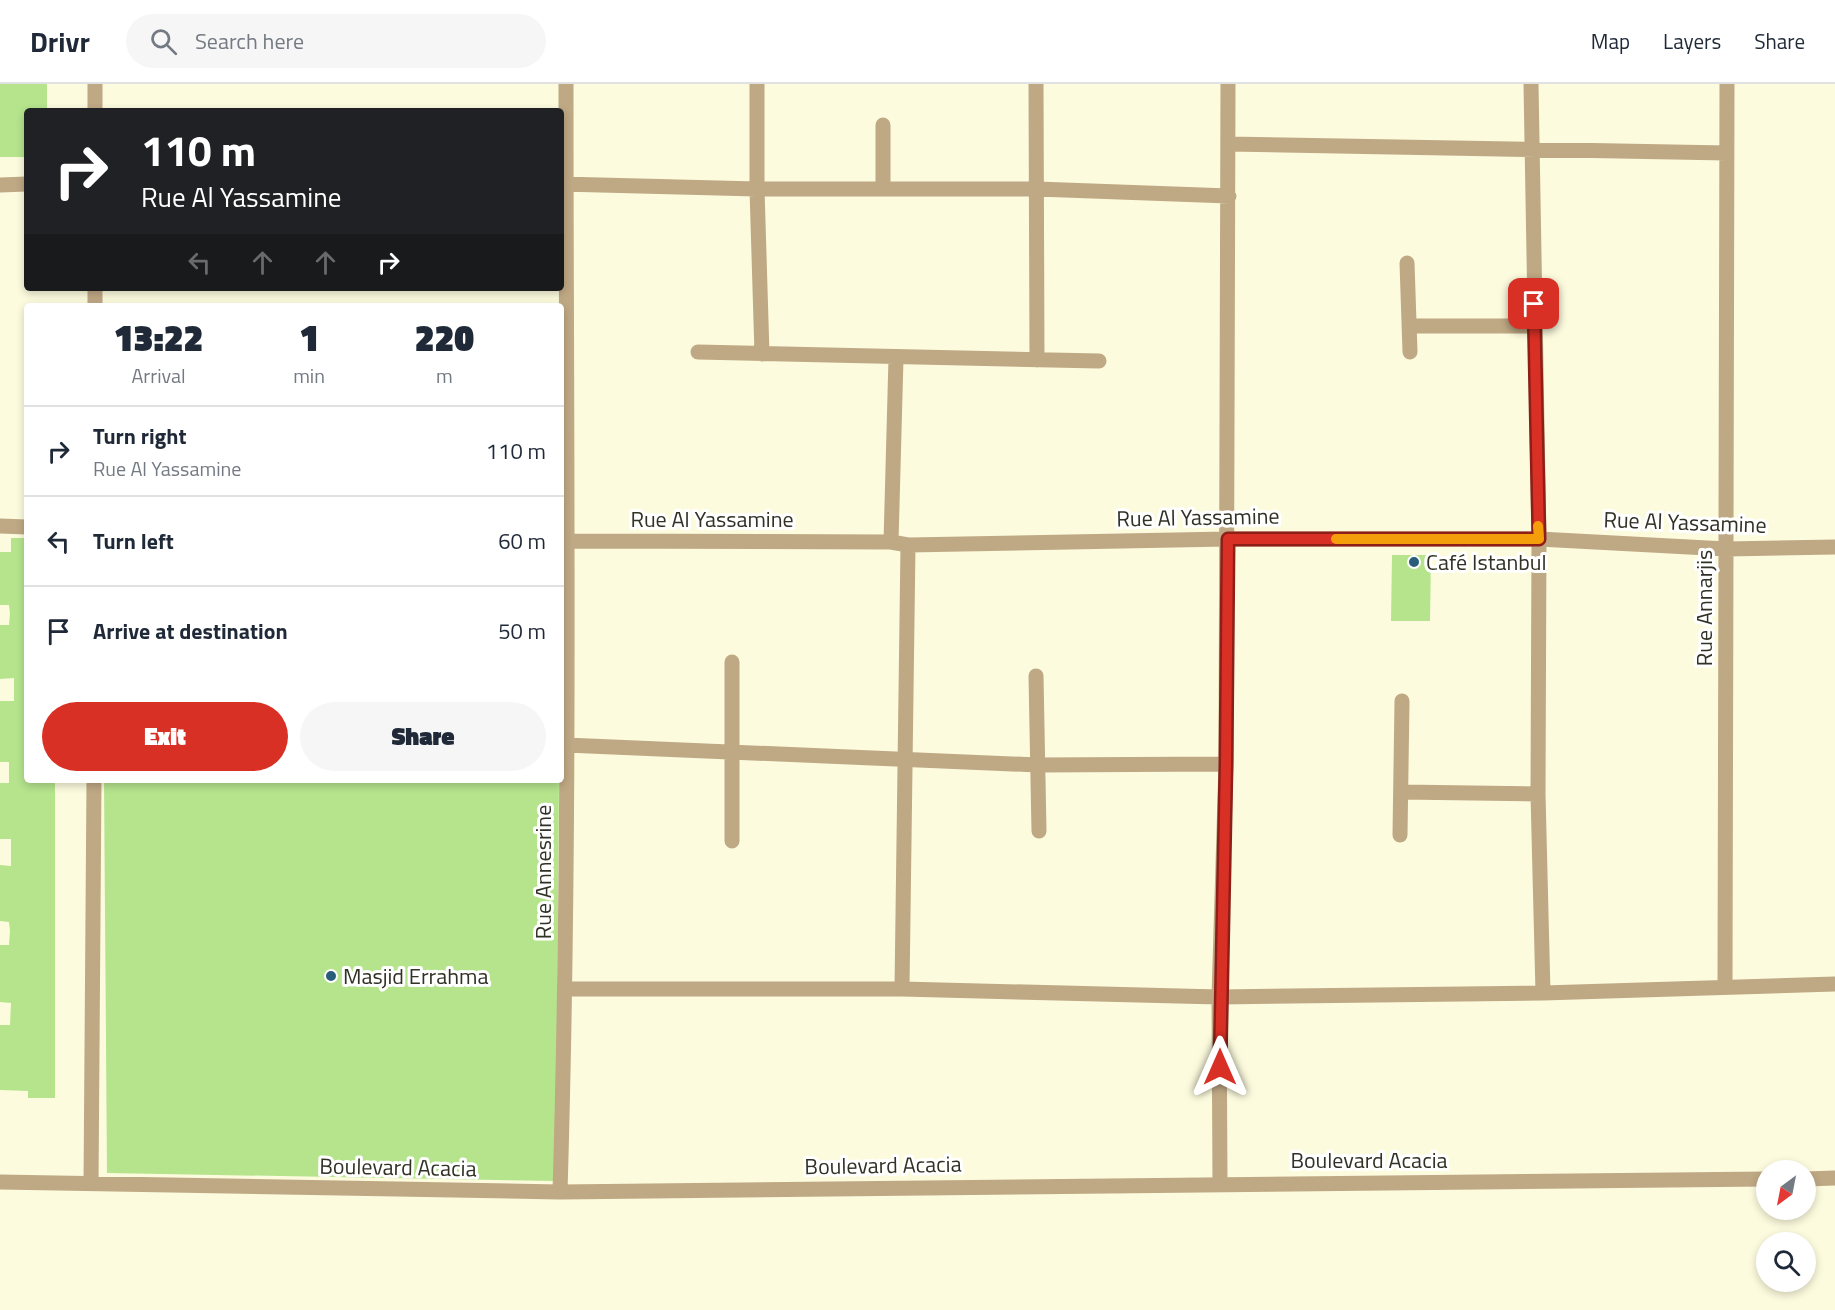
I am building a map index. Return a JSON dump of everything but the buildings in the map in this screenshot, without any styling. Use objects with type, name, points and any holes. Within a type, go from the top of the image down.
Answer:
[{"type":"street","points":[[95,84],[95,108]]},
{"type":"street","name":"Rue Annesrine","points":[[564,151],[566,84]]},
{"type":"street","points":[[757,84],[757,189],[762,354]]},
{"type":"street","points":[[1036,84],[1037,360]]},
{"type":"street","points":[[1220,1183],[1220,997],[1226,764],[1228,539],[1228,84]]},
{"type":"street","points":[[1531,84],[1530,149],[1539,539],[1538,794],[1544,993]]},
{"type":"street","name":"Rue Annarjis","points":[[1725,987],[1727,84]]},
{"type":"street","points":[[883,125],[883,188]]},
{"type":"street","points":[[1228,144],[1728,153]]},
{"type":"street","points":[[0,185],[24,184]]},
{"type":"street","points":[[564,184],[757,189],[1037,189],[1229,196]]},
{"type":"street","points":[[1407,264],[1410,352]]},
{"type":"street","points":[[1409,326],[1534,326]]},
{"type":"street","points":[[698,352],[1099,361]]},
{"type":"street","points":[[891,542],[897,358]]},
{"type":"street","name":"Rue Annesrine","points":[[560,1192],[566,989],[564,362]]},
{"type":"street","points":[[0,526],[24,527]]},
{"type":"street","name":"Rue Al Yassamine","points":[[565,541],[891,542],[908,545],[1228,539],[1539,539],[1726,549],[1835,547]]},
{"type":"street","points":[[902,989],[903,759],[908,545]]},
{"type":"street","points":[[732,662],[732,842]]},
{"type":"street","points":[[1036,676],[1039,831]]},
{"type":"street","points":[[1400,835],[1402,701]]},
{"type":"street","points":[[566,745],[1038,765],[1226,764]]},
{"type":"street","points":[[91,1184],[94,783]]},
{"type":"street","points":[[1402,792],[1538,794]]},
{"type":"street","points":[[566,989],[902,989],[1220,997],[1544,993],[1835,984]]},
{"type":"street","points":[[1816,1179],[1835,1178]]},
{"type":"street","name":"Boulevard Acacia","points":[[0,1182],[560,1192],[1220,1183],[1756,1179]]},
{"type":"slow traffic","points":[[1336,539],[1539,539],[1538,526]]},
{"type":"place","name":"Café Istanbul","points":[[1414,562]]},
{"type":"place","name":"Masjid Errahma","points":[[331,976]]},
{"type":"route","points":[[1220,1067],[1228,539],[1539,539],[1534,304]]}]
